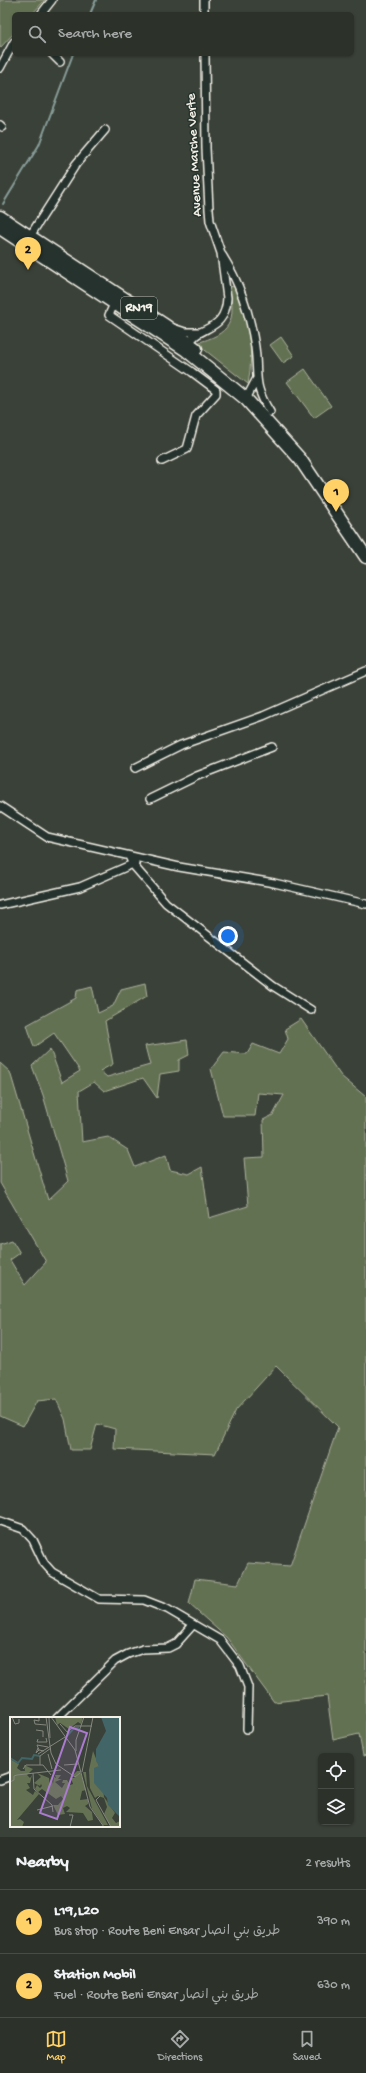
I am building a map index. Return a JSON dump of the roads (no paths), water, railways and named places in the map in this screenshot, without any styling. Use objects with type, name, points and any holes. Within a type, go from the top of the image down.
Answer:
[{"type":"highway","name":"RN19","points":[[0,217],[166,326],[200,362],[270,412],[312,462],[366,543]]},
{"type":"highway","name":"RN19","points":[[0,228],[114,304],[187,347],[247,395],[300,459],[366,557]]},
{"type":"street","points":[[43,12],[52,0]]},
{"type":"street","points":[[204,0],[204,12]]},
{"type":"street","points":[[0,68],[12,46]]},
{"type":"street","points":[[54,56],[60,62]]},
{"type":"street","name":"Avenue Marche Verte","points":[[205,56],[208,202],[210,221],[221,253]]},
{"type":"street","points":[[30,236],[76,164],[105,130]]},
{"type":"street","points":[[187,347],[192,338],[215,325],[224,313],[227,306],[221,253]]},
{"type":"street","points":[[221,253],[237,281],[246,306],[255,350],[256,380],[260,396],[270,412]]},
{"type":"street","points":[[114,304],[109,315],[216,390],[216,394],[196,416],[187,449],[162,461]]},
{"type":"street","points":[[166,326],[185,332],[202,332]]},
{"type":"street","points":[[192,372],[200,362]]},
{"type":"street","points":[[247,395],[256,380]]},
{"type":"street","points":[[135,768],[181,745],[263,716],[366,671]]},
{"type":"street","points":[[150,799],[197,776],[272,747]]},
{"type":"street","points":[[0,806],[47,837],[143,859],[274,883],[366,904]]},
{"type":"street","points":[[129,856],[133,865],[166,903],[273,986],[311,1010]]},
{"type":"street","points":[[0,904],[80,887],[133,865],[143,859]]},
{"type":"street","points":[[0,1521],[23,1529],[33,1540],[44,1563],[52,1572],[99,1599],[144,1600],[167,1609],[220,1640],[240,1666],[248,1687],[247,1730]]},
{"type":"street","points":[[58,1717],[115,1661],[128,1654],[143,1649],[168,1648],[176,1644],[193,1625]]},
{"type":"street","points":[[0,1780],[10,1776]]},
{"type":"waterway","points":[[91,12],[96,0]]},
{"type":"waterway","points":[[3,204],[39,145],[72,56]]},
{"type":"place","name":"Station Mobil","points":[[28,270]]},
{"type":"place","name":"L19,L20","points":[[336,512]]}]
